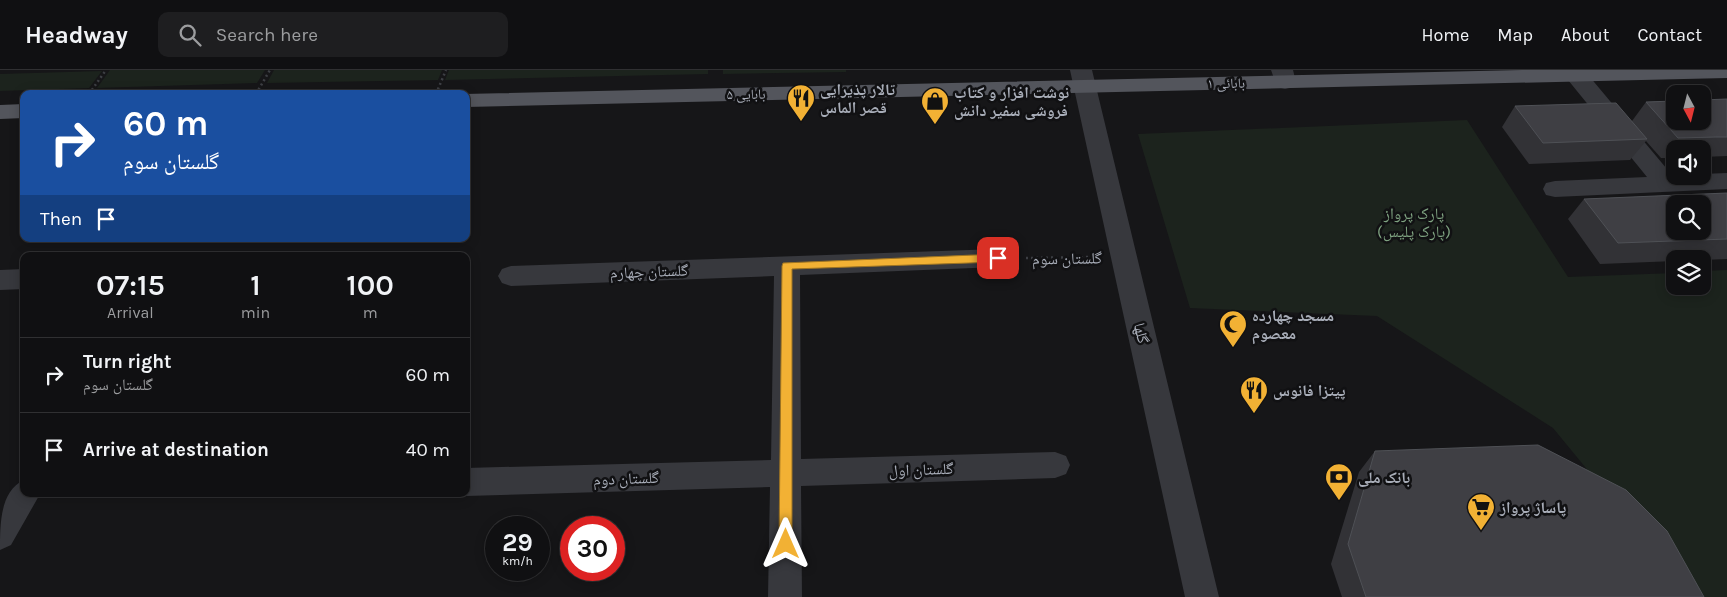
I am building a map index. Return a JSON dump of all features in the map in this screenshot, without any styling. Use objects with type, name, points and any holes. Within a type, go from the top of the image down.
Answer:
[{"type":"main road","name":"بابائی ۱","points":[[1083,78],[1576,75],[1727,72]]},
{"type":"main road","name":"۵ بابایی","points":[[470,100],[1083,78]]},
{"type":"main road","points":[[0,112],[20,111]]},
{"type":"street","points":[[1576,75],[1665,183]]},
{"type":"street","name":"گلها","points":[[1083,78],[1202,597]]},
{"type":"street","points":[[1555,189],[1665,183],[1727,182]]},
{"type":"street","points":[[785,597],[787,266],[998,258]]},
{"type":"street","name":"گلستان چهارم","points":[[511,276],[787,266]]},
{"type":"street","points":[[0,280],[20,279]]},
{"type":"street","name":"گلستان اول","points":[[786,473],[1055,465]]},
{"type":"street","name":"گلستان دوم","points":[[470,482],[786,473]]},
{"type":"street","points":[[0,493],[20,493]]},
{"type":"street","points":[[0,535],[22,497]]},
{"type":"path","points":[[92,90],[106,70]]},
{"type":"path","points":[[258,90],[270,70]]},
{"type":"path","points":[[438,90],[446,70]]},
{"type":"path","name":"گلستان سوم","points":[[998,258],[1125,257]]},
{"type":"green space","points":[[110,70],[265,70],[257,83],[97,88]]},
{"type":"green space","points":[[274,70],[442,70],[438,80],[267,83]]},
{"type":"green space","points":[[449,70],[708,70],[708,74],[445,80]]},
{"type":"green space","points":[[723,70],[846,70],[846,72],[723,74]]},
{"type":"green space","points":[[102,71],[89,88],[0,91],[0,74]]},
{"type":"green space","name":"پارک پرواز (پارک پلیس)","points":[[1467,120],[1568,277],[1666,273],[1666,295],[1711,295],[1711,271],[1727,270],[1727,597],[1692,597],[1553,428],[1377,316],[1190,308],[1138,134]]},
{"type":"building","points":[[1727,99],[1727,137],[1678,138],[1671,130],[1711,130],[1711,100]]},
{"type":"building","points":[[1666,101],[1666,124],[1646,102]]},
{"type":"building","points":[[1616,103],[1647,139],[1543,143],[1515,106]]},
{"type":"building","points":[[1727,193],[1727,239],[1711,240],[1711,195],[1679,195]]},
{"type":"building","points":[[1666,196],[1666,240],[1700,240],[1618,243],[1584,199]]},
{"type":"building","name":"پاساژ پرواز","points":[[1538,445],[1626,490],[1667,531],[1704,597],[1366,597],[1348,544],[1375,451]]},
{"type":"place","name":"تالار پذیرایی قصر الماس","points":[[801,122]]},
{"type":"place","name":"نوشت افزار و کتاب فروشی سفیر دانش","points":[[935,125]]},
{"type":"place","name":"مسجد چهارده معصوم","points":[[1233,348]]},
{"type":"place","name":"پیتزا فانوس","points":[[1254,414]]},
{"type":"place","name":"بانک ملی","points":[[1339,501]]},
{"type":"place","name":"پاساژ پرواز","points":[[1481,531]]},
{"type":"route","points":[[786,544],[787,266],[998,258]]}]
